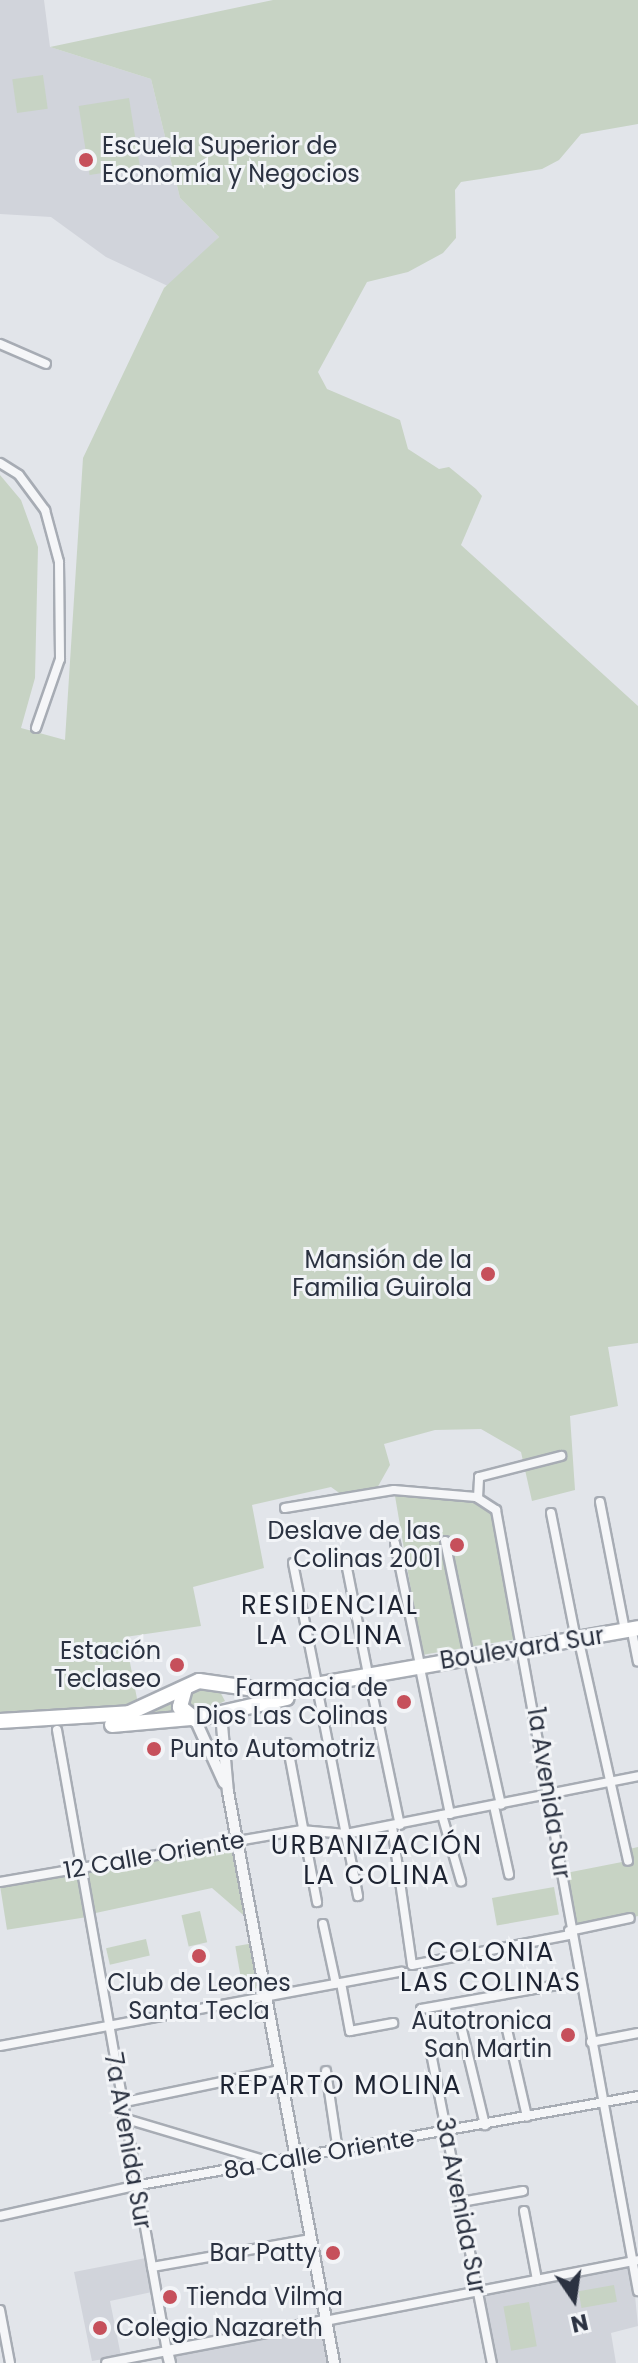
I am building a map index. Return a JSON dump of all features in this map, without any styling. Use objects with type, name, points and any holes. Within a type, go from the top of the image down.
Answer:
[{"type":"highway","name":"Boulevard Sur","points":[[218,1680],[274,1692],[634,1633]]},
{"type":"highway","points":[[0,1721],[119,1715],[185,1688],[218,1680],[232,1693],[224,1712]]},
{"type":"highway","name":"Boulevard Sur","points":[[193,1718],[318,1687]]},
{"type":"highway","points":[[185,1688],[179,1702],[193,1718]]},
{"type":"highway","points":[[0,1730],[57,1730],[193,1718]]},
{"type":"street","points":[[0,344],[46,364]]},
{"type":"street","points":[[0,463],[19,475],[40,501],[59,562],[60,659],[36,728]]},
{"type":"street","points":[[285,1508],[388,1490],[478,1498],[479,1477],[561,1456]]},
{"type":"street","name":"1a Avenida Sur","points":[[478,1498],[496,1510],[525,1652],[552,1796],[570,1933],[635,2261],[638,2291]]},
{"type":"street","points":[[600,1502],[634,1633],[638,1662]]},
{"type":"street","points":[[551,1513],[628,1861]]},
{"type":"street","points":[[445,1541],[509,1874]]},
{"type":"street","points":[[395,1543],[461,1881]]},
{"type":"street","points":[[293,1563],[358,1896]]},
{"type":"street","points":[[346,1563],[396,1826],[412,1965],[630,1918]]},
{"type":"street","points":[[224,1712],[228,1792],[334,2363]]},
{"type":"street","points":[[193,1718],[228,1792]]},
{"type":"street","name":"7a Avenida Sur","points":[[57,1730],[134,2186],[170,2363]]},
{"type":"street","points":[[287,1743],[317,1902]]},
{"type":"street","name":"12 Calle Oriente","points":[[0,1882],[301,1830],[346,1834],[396,1826],[638,1776]]},
{"type":"street","points":[[323,1924],[350,2031],[393,2023]]},
{"type":"street","points":[[0,2046],[401,1972]]},
{"type":"street","points":[[421,2009],[579,1981]]},
{"type":"street","points":[[506,2025],[527,2117]]},
{"type":"street","points":[[462,2030],[485,2125]]},
{"type":"street","points":[[591,2042],[638,2033]]},
{"type":"street","name":"3a Avenida Sur","points":[[430,2048],[492,2363]]},
{"type":"street","points":[[120,2103],[280,2070]]},
{"type":"street","points":[[326,2071],[338,2151]]},
{"type":"street","name":"8a Calle Oriente","points":[[0,2216],[134,2186],[638,2096]]},
{"type":"street","points":[[123,2118],[275,2163]]},
{"type":"street","points":[[461,2202],[523,2191]]},
{"type":"street","points":[[524,2211],[537,2280]]},
{"type":"street","points":[[152,2267],[310,2239]]},
{"type":"street","points":[[106,2363],[635,2261]]},
{"type":"street","points":[[0,2310],[10,2363]]},
{"type":"shaded area","name":"Escuela Superior de Economía y Negocios","points":[[0,0],[44,0],[50,47],[151,79],[180,198],[219,237],[170,287],[106,257],[51,217],[0,214]]},
{"type":"shaded area","name":"Colegio Nazareth","points":[[146,2258],[152,2292],[110,2301],[121,2356],[92,2361],[74,2272]]},
{"type":"shaded area","points":[[626,2265],[633,2275],[638,2326],[611,2333],[616,2363],[493,2363],[481,2302],[489,2292]]},
{"type":"shaded area","points":[[323,2324],[330,2363],[173,2363],[171,2354]]},
{"type":"green space","points":[[273,0],[638,0],[638,124],[581,134],[559,160],[542,169],[461,182],[455,190],[456,238],[443,253],[408,272],[367,282],[318,372],[327,389],[400,420],[408,449],[439,469],[449,467],[476,489],[482,496],[461,545],[638,706],[638,1343],[608,1347],[618,1406],[570,1416],[575,1490],[532,1501],[521,1452],[481,1429],[435,1430],[384,1444],[390,1465],[376,1490],[342,1495],[331,1487],[252,1505],[264,1568],[193,1587],[201,1626],[125,1637],[140,1714],[171,1700],[172,1714],[122,1720],[0,1716],[0,475],[21,500],[38,547],[35,678],[21,728],[65,740],[83,458],[164,288],[219,237],[180,198],[151,79],[50,47]]},
{"type":"green space","points":[[43,75],[48,109],[17,113],[12,79]]},
{"type":"green space","points":[[129,98],[140,167],[90,175],[79,106]]},
{"type":"green space","points":[[394,1490],[474,1497],[497,1513],[522,1638],[422,1655]]},
{"type":"green space","points":[[201,1687],[218,1688],[225,1701],[199,1713],[185,1705],[187,1695]]},
{"type":"green space","points":[[235,1843],[249,1920],[212,1888],[91,1914],[84,1872]]},
{"type":"green space","points":[[638,1847],[638,1916],[576,1931],[566,1873],[627,1861],[625,1850]]},
{"type":"green space","points":[[77,1873],[84,1917],[7,1930],[0,1885]]},
{"type":"green space","points":[[554,1887],[559,1915],[497,1926],[492,1898]]},
{"type":"green space","points":[[200,1911],[207,1942],[189,1946],[181,1915]]},
{"type":"green space","points":[[146,1939],[150,1956],[110,1965],[106,1948]]},
{"type":"green space","points":[[254,1943],[262,1987],[243,1991],[235,1946]]},
{"type":"green space","points":[[614,2285],[617,2302],[581,2308],[579,2291]]},
{"type":"green space","points":[[529,2302],[537,2346],[511,2351],[503,2307]]},
{"type":"place","name":"Escuela Superior de Economía y Negocios","points":[[86,160]]},
{"type":"place","name":"Mansión de la Familia Guirola","points":[[488,1274]]},
{"type":"place","name":"Deslave de las Colinas 2001","points":[[457,1545]]},
{"type":"place","name":"Estación Teclaseo","points":[[177,1665]]},
{"type":"place","name":"Farmacia de Dios Las Colinas","points":[[404,1702]]},
{"type":"place","name":"Punto Automotriz","points":[[154,1749]]},
{"type":"place","name":"Club de Leones Santa Tecla","points":[[199,1956]]},
{"type":"place","name":"Autotronica San Martin","points":[[568,2035]]},
{"type":"place","name":"Bar Patty","points":[[333,2253]]},
{"type":"place","name":"Tienda Vilma","points":[[170,2297]]},
{"type":"place","name":"Colegio Nazareth","points":[[100,2328]]},
{"type":"district","name":"RESIDENCIAL LA COLINA","points":[[330,1621]]},
{"type":"district","name":"URBANIZACIÓN LA COLINA","points":[[377,1861]]},
{"type":"district","name":"COLONIA LAS COLINAS","points":[[491,1968]]},
{"type":"district","name":"REPARTO MOLINA","points":[[341,2086]]}]
